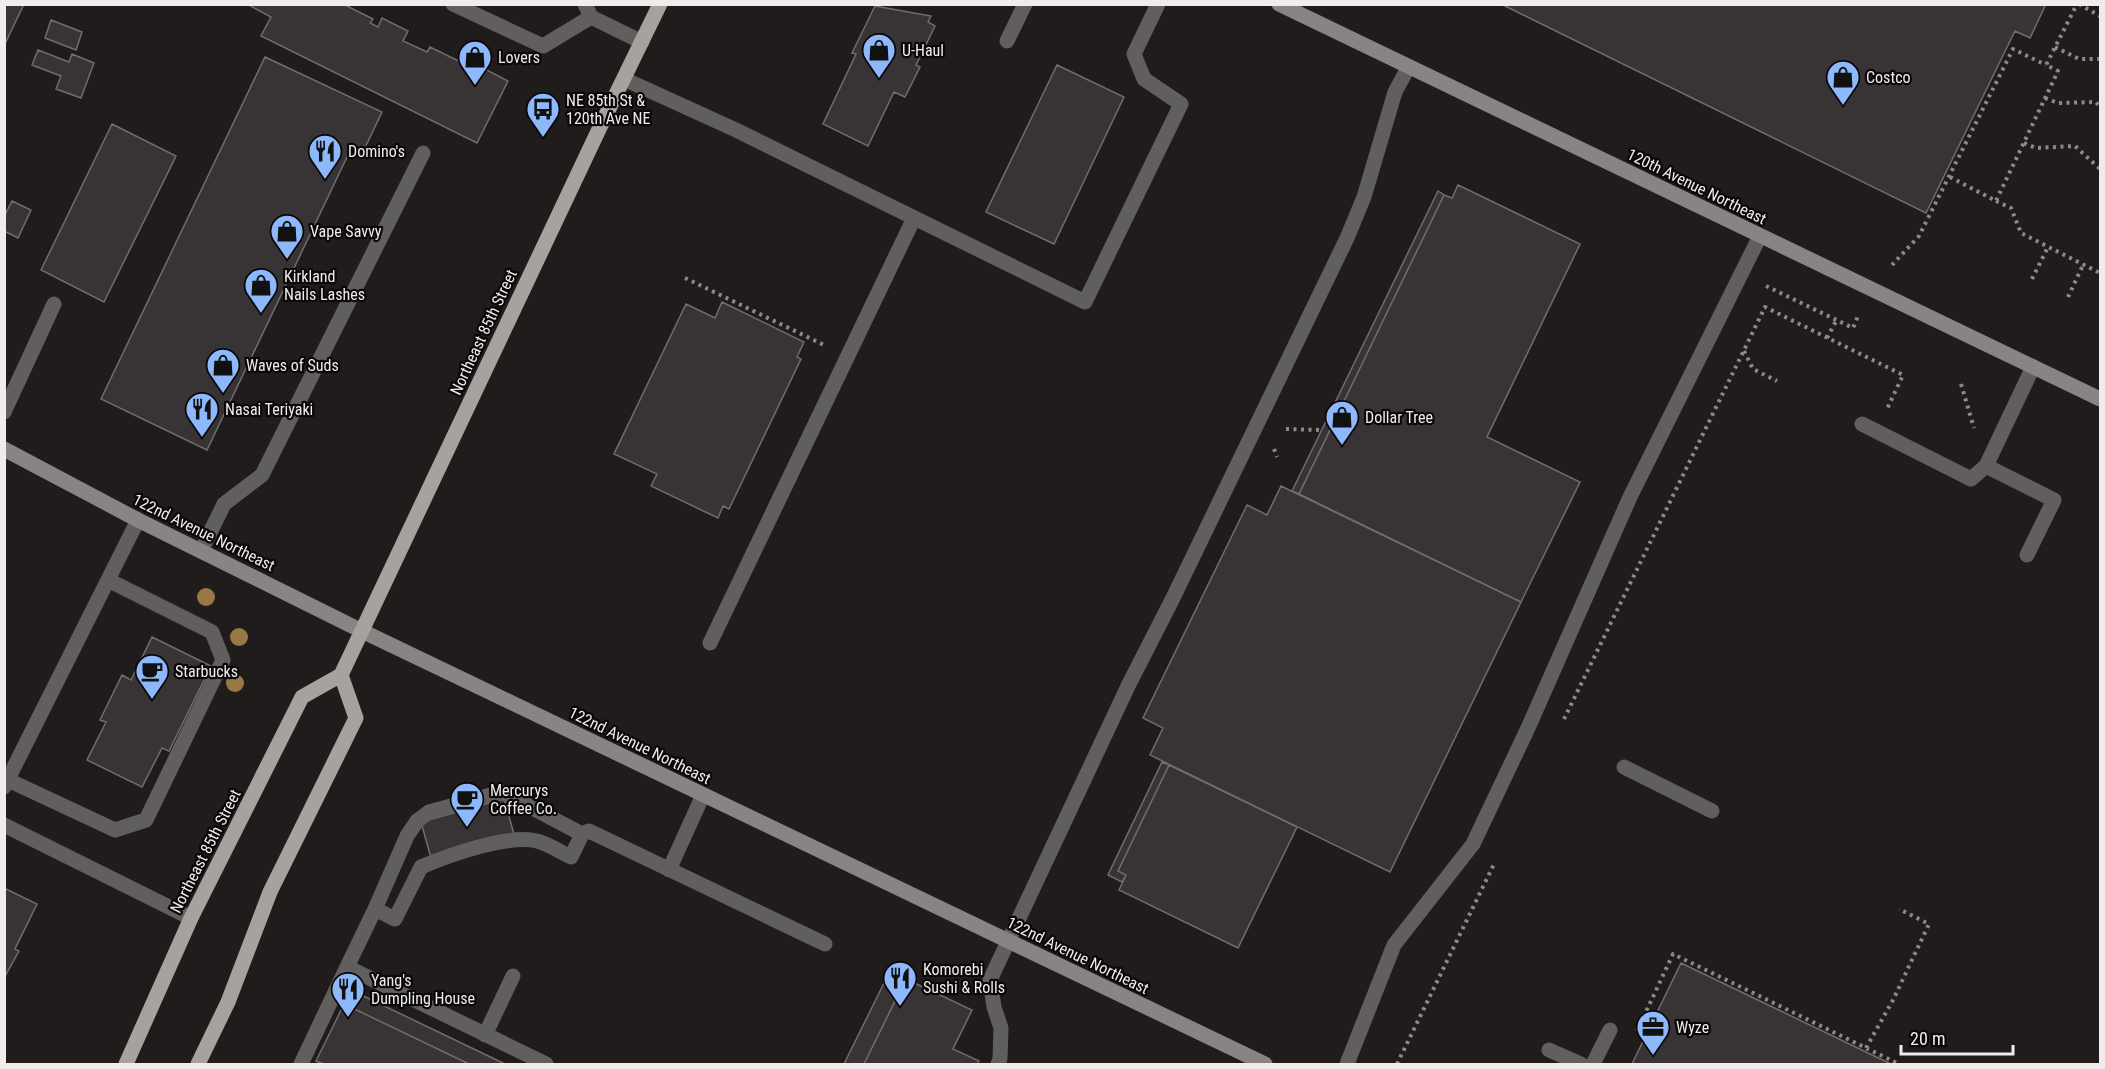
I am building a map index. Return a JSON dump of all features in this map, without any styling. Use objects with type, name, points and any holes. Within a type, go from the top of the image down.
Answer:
[{"type":"main road","name":"Northeast 85th Street","points":[[126,1065],[191,918],[302,697],[341,675],[660,4]]},
{"type":"main road","points":[[198,1065],[228,1002],[270,892],[356,718],[341,675]]},
{"type":"street","name":"120th Avenue Northeast","points":[[1279,4],[1302,10],[1408,68],[2100,399]]},
{"type":"street","name":"122nd Avenue Northeast","points":[[4,449],[138,520],[362,631],[1265,1065]]},
{"type":"lane","points":[[453,4],[543,46],[588,11],[642,42]]},
{"type":"lane","points":[[1007,41],[1024,4]]},
{"type":"lane","points":[[624,79],[736,130],[1085,302],[1181,104],[1144,79],[1134,54],[1158,4]]},
{"type":"lane","points":[[998,1065],[1001,1028],[994,1007],[990,980],[1122,699],[1347,238],[1364,197],[1395,92],[1408,68]]},
{"type":"lane","points":[[201,551],[224,504],[262,475],[423,153]]},
{"type":"lane","points":[[710,643],[914,218]]},
{"type":"lane","points":[[1347,1065],[1394,945],[1473,844],[1528,728],[1630,498],[1760,236]]},
{"type":"lane","points":[[4,412],[54,304]]},
{"type":"lane","points":[[1869,428],[1971,479],[1986,466],[2033,367]]},
{"type":"lane","points":[[1986,466],[2054,500],[2027,555]]},
{"type":"lane","points":[[108,580],[212,632],[223,660],[146,820],[115,830],[6,783],[138,520]]},
{"type":"lane","points":[[1624,766],[1712,811]]},
{"type":"lane","points":[[301,1065],[407,836],[417,821],[429,812],[502,792],[582,834]]},
{"type":"lane","points":[[669,870],[703,795]]},
{"type":"lane","points":[[4,825],[191,918]]},
{"type":"lane","points":[[375,909],[395,920],[421,867],[440,859],[510,839],[538,841],[571,858],[582,834],[589,831],[825,944]]},
{"type":"lane","points":[[347,967],[546,1065]]},
{"type":"lane","points":[[485,1035],[513,976]]},
{"type":"lane","points":[[1593,1065],[1610,1030]]},
{"type":"lane","points":[[1549,1050],[1581,1065]]},
{"type":"path","points":[[2046,64],[2078,4],[2100,16]]},
{"type":"path","points":[[2055,47],[2079,59],[2100,59]]},
{"type":"path","points":[[1892,265],[1919,236],[2013,49],[2058,71],[1996,201]]},
{"type":"path","points":[[2046,98],[2058,103],[2096,102],[2100,107]]},
{"type":"path","points":[[2024,143],[2036,147],[2075,146],[2100,169]]},
{"type":"path","points":[[1950,177],[2011,208],[2020,233],[2100,273]]},
{"type":"path","points":[[2032,279],[2048,247]]},
{"type":"path","points":[[2068,297],[2083,265]]},
{"type":"path","points":[[1741,273],[1853,328],[1858,316]]},
{"type":"path","points":[[685,278],[847,356]]},
{"type":"path","points":[[1562,725],[1765,307],[1903,375],[1869,428]]},
{"type":"path","points":[[1827,338],[1836,321]]},
{"type":"path","points":[[1744,351],[1753,369],[1777,381]]},
{"type":"path","points":[[1285,429],[1321,430]]},
{"type":"path","points":[[1397,1065],[1495,863]]},
{"type":"path","points":[[1866,1048],[1893,1000],[1929,924],[1899,909]]},
{"type":"path","points":[[1636,1034],[1673,954],[1899,1065]]},
{"type":"building","points":[[4,4],[24,4],[4,46]]},
{"type":"building","points":[[247,4],[343,4],[373,19],[370,23],[378,27],[382,18],[408,31],[403,41],[427,52],[430,47],[483,73],[485,69],[508,81],[477,143],[261,36],[271,17]]},
{"type":"building","name":"Costco","points":[[1501,4],[2046,4],[2030,38],[2015,31],[1926,213]]},
{"type":"building","name":"U-Haul","points":[[875,6],[931,16],[928,22],[935,26],[916,65],[920,67],[905,97],[894,92],[868,146],[823,124],[856,54],[852,53]]},
{"type":"building","points":[[51,20],[82,32],[76,50],[45,38]]},
{"type":"building","points":[[38,50],[69,62],[72,54],[94,63],[81,98],[56,89],[61,76],[32,65]]},
{"type":"building","points":[[265,57],[382,112],[360,158],[349,153],[207,450],[101,399]]},
{"type":"building","points":[[1057,65],[1124,97],[1054,244],[986,212]]},
{"type":"building","points":[[112,124],[176,156],[104,302],[41,270]]},
{"type":"building","points":[[1458,185],[1580,244],[1487,437],[1580,482],[1521,602],[1299,494],[1444,195],[1452,198]]},
{"type":"building","points":[[1438,191],[1444,195],[1299,494],[1292,491]]},
{"type":"building","points":[[12,201],[31,210],[18,238],[4,231],[4,217]]},
{"type":"building","points":[[722,302],[804,342],[797,357],[801,359],[729,509],[723,506],[718,518],[651,486],[657,474],[614,454],[686,304],[715,318]]},
{"type":"building","points":[[1281,486],[1521,602],[1390,872],[1150,755],[1163,728],[1143,718],[1247,505],[1267,515]]},
{"type":"building","name":"Starbucks","points":[[152,637],[211,666],[169,751],[162,748],[142,787],[87,760],[106,722],[100,720],[122,675],[131,680]]},
{"type":"building","points":[[1162,762],[1169,765],[1118,871],[1126,875],[1122,882],[1108,875]]},
{"type":"building","points":[[1169,765],[1297,827],[1238,948],[1119,890],[1126,875],[1118,871]]},
{"type":"building","name":"Mercurys Coffee Co.","points":[[504,799],[514,834],[431,858],[421,822]]},
{"type":"building","points":[[4,888],[37,904],[15,949],[19,951],[4,978]]},
{"type":"building","points":[[1681,963],[1891,1064],[1632,1064]]},
{"type":"building","points":[[890,971],[906,979],[864,1064],[844,1064]]},
{"type":"building","points":[[906,979],[972,1010],[953,1049],[979,1061],[977,1064],[864,1064]]},
{"type":"building","points":[[351,990],[505,1064],[469,1064],[344,1004]]},
{"type":"building","points":[[344,1004],[469,1064],[324,1064],[316,1061]]},
{"type":"place","name":"U-Haul","points":[[879,79]]},
{"type":"place","name":"Lovers","points":[[475,86]]},
{"type":"place","name":"Costco","points":[[1843,106]]},
{"type":"place","name":"NE 85th St & 120th Ave NE","points":[[543,138]]},
{"type":"place","name":"Domino's","points":[[325,180]]},
{"type":"place","name":"Vape Savvy","points":[[287,260]]},
{"type":"place","name":"Kirkland Nails Lashes","points":[[261,314]]},
{"type":"place","name":"Waves of Suds","points":[[223,394]]},
{"type":"place","name":"Nasai Teriyaki","points":[[202,438]]},
{"type":"place","name":"Dollar Tree","points":[[1342,446]]},
{"type":"place","name":"Starbucks","points":[[152,700]]},
{"type":"place","name":"Mercurys Coffee Co.","points":[[467,828]]},
{"type":"place","name":"Komorebi Sushi & Rolls","points":[[900,1007]]},
{"type":"place","name":"Yang's Dumpling House","points":[[348,1018]]},
{"type":"place","name":"Wyze","points":[[1653,1056]]}]
